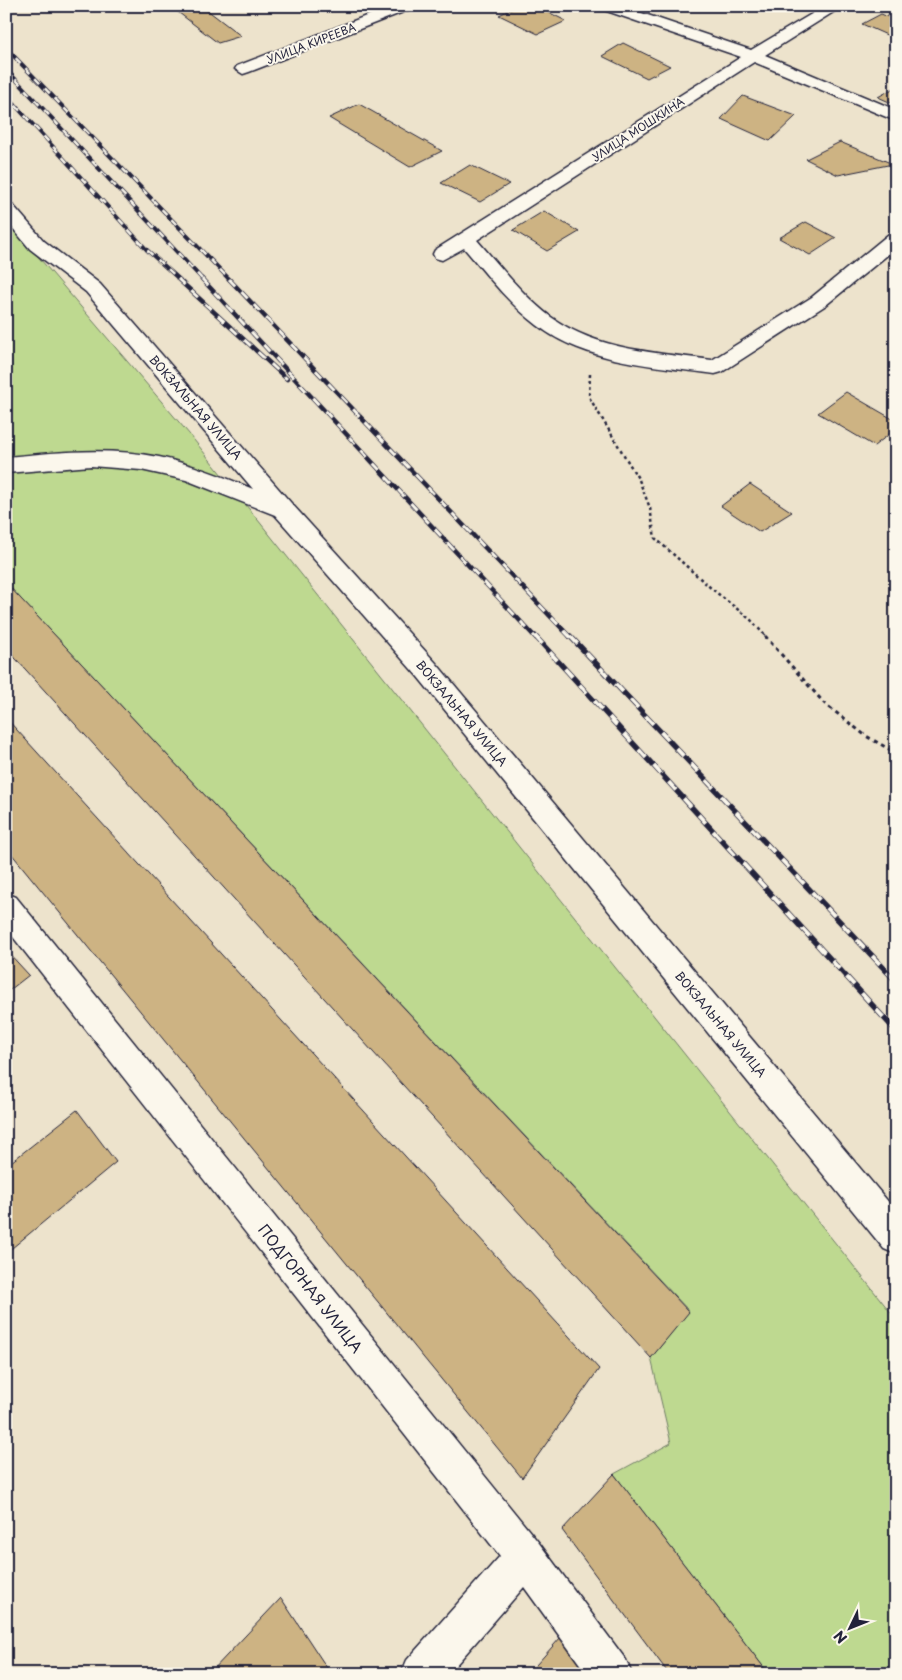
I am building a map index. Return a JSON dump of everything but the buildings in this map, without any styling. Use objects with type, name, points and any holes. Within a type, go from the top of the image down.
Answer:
[{"type":"street","name":"УЛИЦА КИРЕЕВА","points":[[242,70],[406,6]]},
{"type":"street","points":[[606,6],[753,56],[896,116]]},
{"type":"street","name":"УЛИЦА МОШКИНА","points":[[442,254],[753,56],[836,6]]},
{"type":"street","name":"ВОКЗАЛЬНАЯ УЛИЦА","points":[[6,208],[37,245],[94,288],[283,509],[427,670],[896,1237]]},
{"type":"street","points":[[466,239],[517,296],[546,323],[576,340],[631,354],[714,367],[819,301],[896,238]]},
{"type":"street","points":[[6,465],[87,460],[141,462],[198,477],[283,509]]},
{"type":"street","name":"ПОДГОРНАЯ УЛИЦА","points":[[6,906],[524,1558],[612,1674]]},
{"type":"street","points":[[421,1674],[524,1558]]},
{"type":"path","points":[[601,346],[590,374],[589,397],[639,480],[650,508],[655,538],[712,589],[752,620],[824,703],[866,736],[896,753]]},
{"type":"green space","points":[[6,219],[190,435],[896,1319],[896,1674],[769,1674],[614,1474],[671,1443],[651,1358],[689,1311],[6,583]]},
{"type":"railway","points":[[6,48],[230,280]]},
{"type":"railway","points":[[6,69],[203,280]]},
{"type":"railway","points":[[6,95],[147,250],[180,280]]},
{"type":"railway","points":[[178,279],[287,379]]},
{"type":"railway","points":[[202,279],[536,638]]},
{"type":"railway","points":[[229,279],[571,638]]},
{"type":"railway","points":[[535,636],[896,1031]]},
{"type":"railway","points":[[570,636],[896,981]]}]
